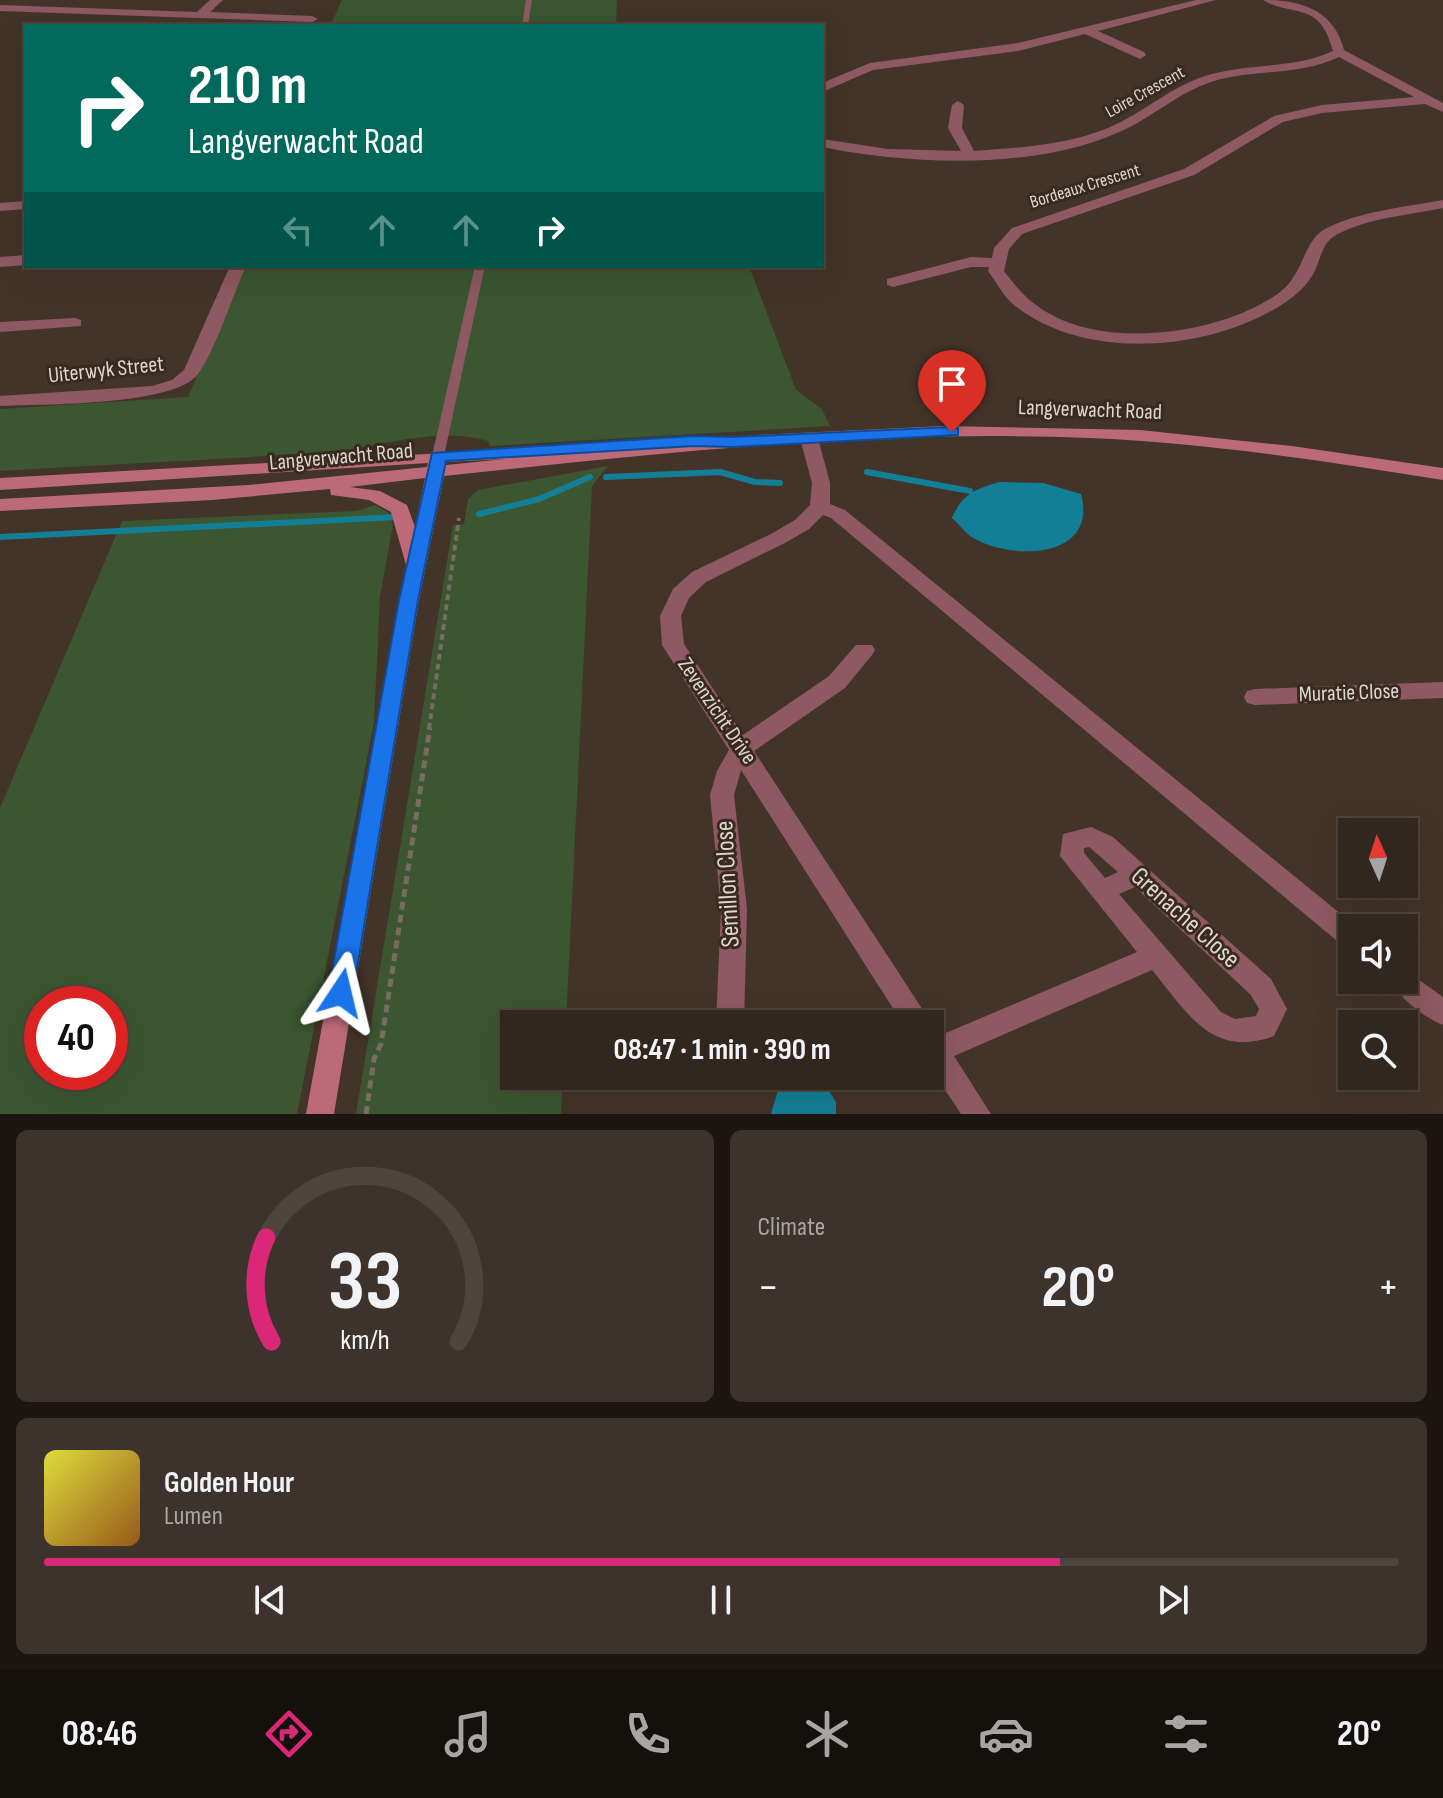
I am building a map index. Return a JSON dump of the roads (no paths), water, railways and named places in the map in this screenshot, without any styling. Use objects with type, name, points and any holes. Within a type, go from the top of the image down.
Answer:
[{"type":"street","points":[[109,13],[125,0]]},
{"type":"street","points":[[198,17],[217,0]]},
{"type":"street","points":[[824,87],[870,67],[999,51],[1210,0]]},
{"type":"street","points":[[1269,0],[1321,17],[1336,33],[1339,52],[1443,108]]},
{"type":"street","points":[[0,8],[198,17],[294,14],[312,19]]},
{"type":"street","points":[[1086,30],[1140,55]]},
{"type":"street","name":"Loire Crescent","points":[[824,143],[901,155],[1054,146],[1112,132],[1185,86],[1218,77],[1320,64],[1339,52]]},
{"type":"street","name":"Bordeaux Crescent","points":[[996,263],[1008,239],[1030,223],[1166,182],[1220,156],[1279,119],[1322,109],[1425,100]]},
{"type":"street","points":[[958,105],[955,128],[969,153]]},
{"type":"street","points":[[893,282],[971,262],[996,263],[1002,284],[1048,318],[1074,329],[1147,339],[1183,336],[1244,321],[1281,298],[1301,281],[1317,243],[1327,233],[1351,224],[1443,204]]},
{"type":"street","points":[[0,207],[24,205]]},
{"type":"street","points":[[0,262],[24,260]]},
{"type":"street","name":"Uiterwyk Street","points":[[0,401],[153,391],[178,384],[191,372],[237,268]]},
{"type":"street","points":[[0,327],[75,323]]},
{"type":"street","name":"Langverwacht Road","points":[[0,484],[437,464],[733,442],[924,432],[1099,432],[1250,445],[1443,474]]},
{"type":"street","points":[[809,438],[821,483],[820,507],[850,524],[1338,926]]},
{"type":"street","points":[[320,1114],[437,464]]},
{"type":"street","name":"Langverwacht Road","points":[[0,505],[281,488],[437,464]]},
{"type":"street","points":[[281,488],[366,494],[390,501],[400,509],[416,569]]},
{"type":"street","name":"Zevenzicht Drive","points":[[820,507],[796,530],[701,575],[682,592],[671,612],[673,645],[909,1010]]},
{"type":"street","points":[[742,748],[837,682],[864,650]]},
{"type":"street","name":"Muratie Close","points":[[1255,697],[1443,690]]},
{"type":"street","name":"Semillon Close","points":[[730,1010],[734,909],[722,795],[729,771],[742,748]]},
{"type":"street","name":"Grenache Close","points":[[1077,838],[1098,839],[1261,987],[1273,1009],[1269,1022],[1257,1030],[1222,1027],[1211,1021],[1100,891],[1072,856],[1069,846],[1077,838]]},
{"type":"street","points":[[1100,891],[1138,875]]},
{"type":"street","name":"Grenache Close","points":[[944,1042],[1155,956]]},
{"type":"street","points":[[1418,992],[1443,1013]]},
{"type":"street","points":[[944,1065],[977,1114]]},
{"type":"lane","points":[[525,24],[529,0]]},
{"type":"lane","points":[[437,464],[480,268]]},
{"type":"water","points":[[999,482],[1043,483],[1081,494],[1083,515],[1077,531],[1066,542],[1050,549],[1031,551],[992,546],[972,537],[952,518],[960,503],[971,494]]},
{"type":"water","points":[[778,1090],[829,1090],[836,1102],[836,1114],[771,1114]]},
{"type":"waterway","points":[[606,477],[720,472],[755,482],[780,483]]},
{"type":"waterway","points":[[867,472],[970,491]]},
{"type":"waterway","points":[[479,514],[539,499],[590,477]]},
{"type":"waterway","points":[[0,537],[397,517]]}]
